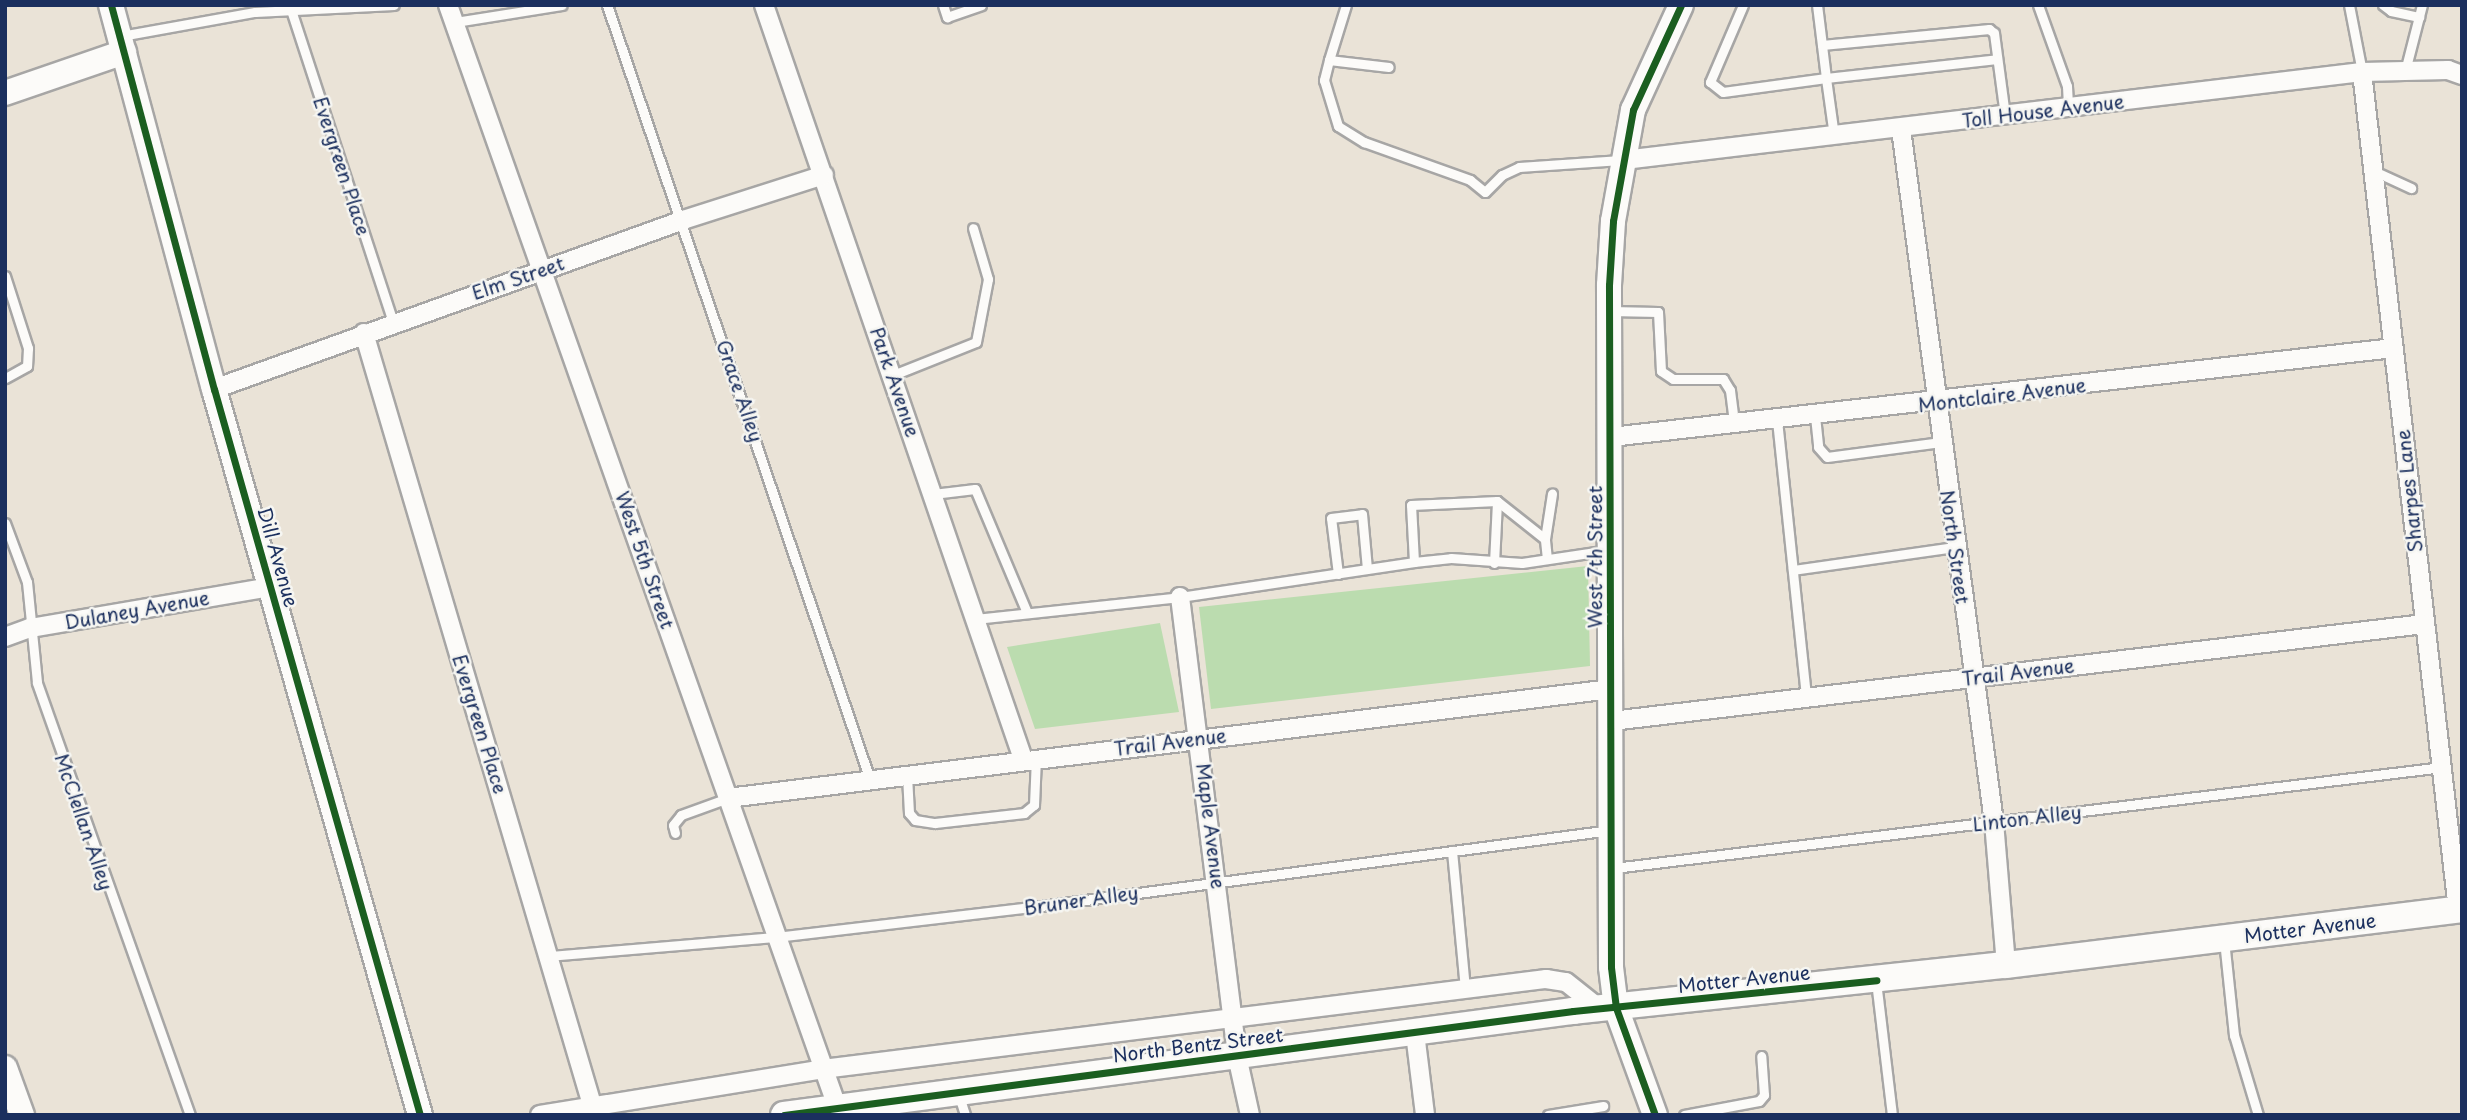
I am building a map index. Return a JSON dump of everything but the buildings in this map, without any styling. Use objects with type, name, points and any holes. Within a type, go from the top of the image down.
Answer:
[{"type":"main road","name":"Dill Avenue","points":[[111,5],[214,389],[420,1115]]},
{"type":"main road","name":"West 7th Street","points":[[1656,1115],[1609,1008],[1612,721],[1609,311],[1613,221],[1624,160],[1644,81],[1681,5]]},
{"type":"main road","points":[[5,93],[122,44]]},
{"type":"main road","name":"Motter Avenue","points":[[1609,1008],[2461,913]]},
{"type":"main road","name":"North Bentz Street","points":[[784,1115],[961,1103],[1237,1056],[1609,1008]]},
{"type":"main road","points":[[5,1068],[22,1115]]},
{"type":"street","name":"Park Avenue","points":[[764,5],[975,619],[1030,758]]},
{"type":"street","name":"West 5th Street","points":[[451,14],[838,1111]]},
{"type":"street","name":"Toll House Avenue","points":[[1624,160],[2362,72],[2448,70],[2462,75]]},
{"type":"street","name":"Sharpes Lane","points":[[2362,72],[2424,624],[2461,913]]},
{"type":"street","name":"North Street","points":[[1901,129],[1994,822],[2006,965]]},
{"type":"street","name":"Elm Street","points":[[214,389],[393,322],[682,220],[824,175]]},
{"type":"street","name":"Evergreen Place","points":[[364,333],[594,1111]]},
{"type":"street","name":"Montclaire Avenue","points":[[1611,438],[1936,403],[2393,348]]},
{"type":"street","name":"Dulaney Avenue","points":[[5,637],[30,628],[270,587]]},
{"type":"street","name":"Maple Avenue","points":[[1180,597],[1218,883],[1237,1056],[1250,1115]]},
{"type":"street","name":"Trail Avenue","points":[[1612,721],[2424,624]]},
{"type":"street","name":"Trail Avenue","points":[[728,798],[869,777],[1611,689]]},
{"type":"street","name":"North Bentz Street","points":[[540,1115],[594,1111],[823,1069],[1556,978],[1609,1008]]},
{"type":"street","points":[[1415,1033],[1425,1115]]},
{"type":"lane","points":[[122,44],[254,8],[291,10],[394,5]]},
{"type":"lane","points":[[451,14],[562,5]]},
{"type":"lane","name":"Grace Alley","points":[[607,5],[869,777]]},
{"type":"lane","points":[[943,5],[947,17],[981,5]]},
{"type":"lane","points":[[1346,5],[1324,80],[1338,126],[1363,142],[1470,180],[1485,192],[1502,174],[1519,167],[1624,160]]},
{"type":"lane","points":[[1743,5],[1710,82],[1723,92],[1997,60]]},
{"type":"lane","points":[[1817,5],[1834,136]]},
{"type":"lane","points":[[2038,5],[2067,86],[2068,108]]},
{"type":"lane","points":[[2349,5],[2362,72]]},
{"type":"lane","points":[[2383,5],[2419,17]]},
{"type":"lane","points":[[2405,71],[2422,5]]},
{"type":"lane","name":"Evergreen Place","points":[[291,10],[393,322]]},
{"type":"lane","points":[[1822,45],[1989,29],[1997,60],[2005,116]]},
{"type":"lane","points":[[1329,60],[1389,67]]},
{"type":"lane","points":[[2372,170],[2411,188]]},
{"type":"lane","points":[[892,375],[976,342],[988,279],[973,228]]},
{"type":"lane","points":[[5,275],[28,348],[27,366],[5,378]]},
{"type":"lane","points":[[1609,311],[1658,312],[1661,370],[1673,379],[1723,379],[1730,390],[1734,425]]},
{"type":"lane","points":[[1815,416],[1818,447],[1827,457],[1941,442]]},
{"type":"lane","points":[[1777,420],[1806,697]]},
{"type":"lane","points":[[933,494],[975,489],[1027,613]]},
{"type":"lane","points":[[1547,559],[1545,539],[1552,494]]},
{"type":"lane","points":[[1414,562],[1410,505],[1497,501],[1545,539]]},
{"type":"lane","points":[[1494,563],[1497,501]]},
{"type":"lane","points":[[1338,574],[1331,518],[1362,514],[1367,569]]},
{"type":"lane","name":"McClellan Alley","points":[[5,523],[27,582],[37,683],[190,1115]]},
{"type":"lane","points":[[1793,570],[1955,547]]},
{"type":"lane","points":[[975,619],[1180,597],[1414,562],[1451,558],[1494,563],[1611,550]]},
{"type":"lane","points":[[907,773],[909,813],[915,820],[935,823],[1024,813],[1034,805],[1030,758]]},
{"type":"lane","name":"Linton Alley","points":[[1611,868],[2443,767]]},
{"type":"lane","points":[[675,833],[673,825],[681,815],[728,798]]},
{"type":"lane","name":"Bruner Alley","points":[[549,956],[776,937],[1218,883],[1612,830]]},
{"type":"lane","points":[[1452,851],[1465,989]]},
{"type":"lane","points":[[2224,938],[2234,1035],[2258,1115]]},
{"type":"lane","points":[[1876,980],[1892,1115]]},
{"type":"lane","points":[[1684,1115],[1759,1101],[1763,1095],[1761,1056]]},
{"type":"lane","points":[[1548,1115],[1603,1106]]},
{"type":"green space","points":[[1588,566],[1590,666],[1211,709],[1199,607]]},
{"type":"green space","points":[[1160,623],[1179,712],[1035,729],[1007,647]]},
{"type":"cycle path","points":[[111,5],[214,389],[420,1115]]},
{"type":"cycle path","points":[[1655,1115],[1616,1008],[1611,967],[1609,285],[1613,221],[1633,110],[1681,5]]},
{"type":"cycle path","points":[[784,1115],[1573,1011],[1876,980]]}]
